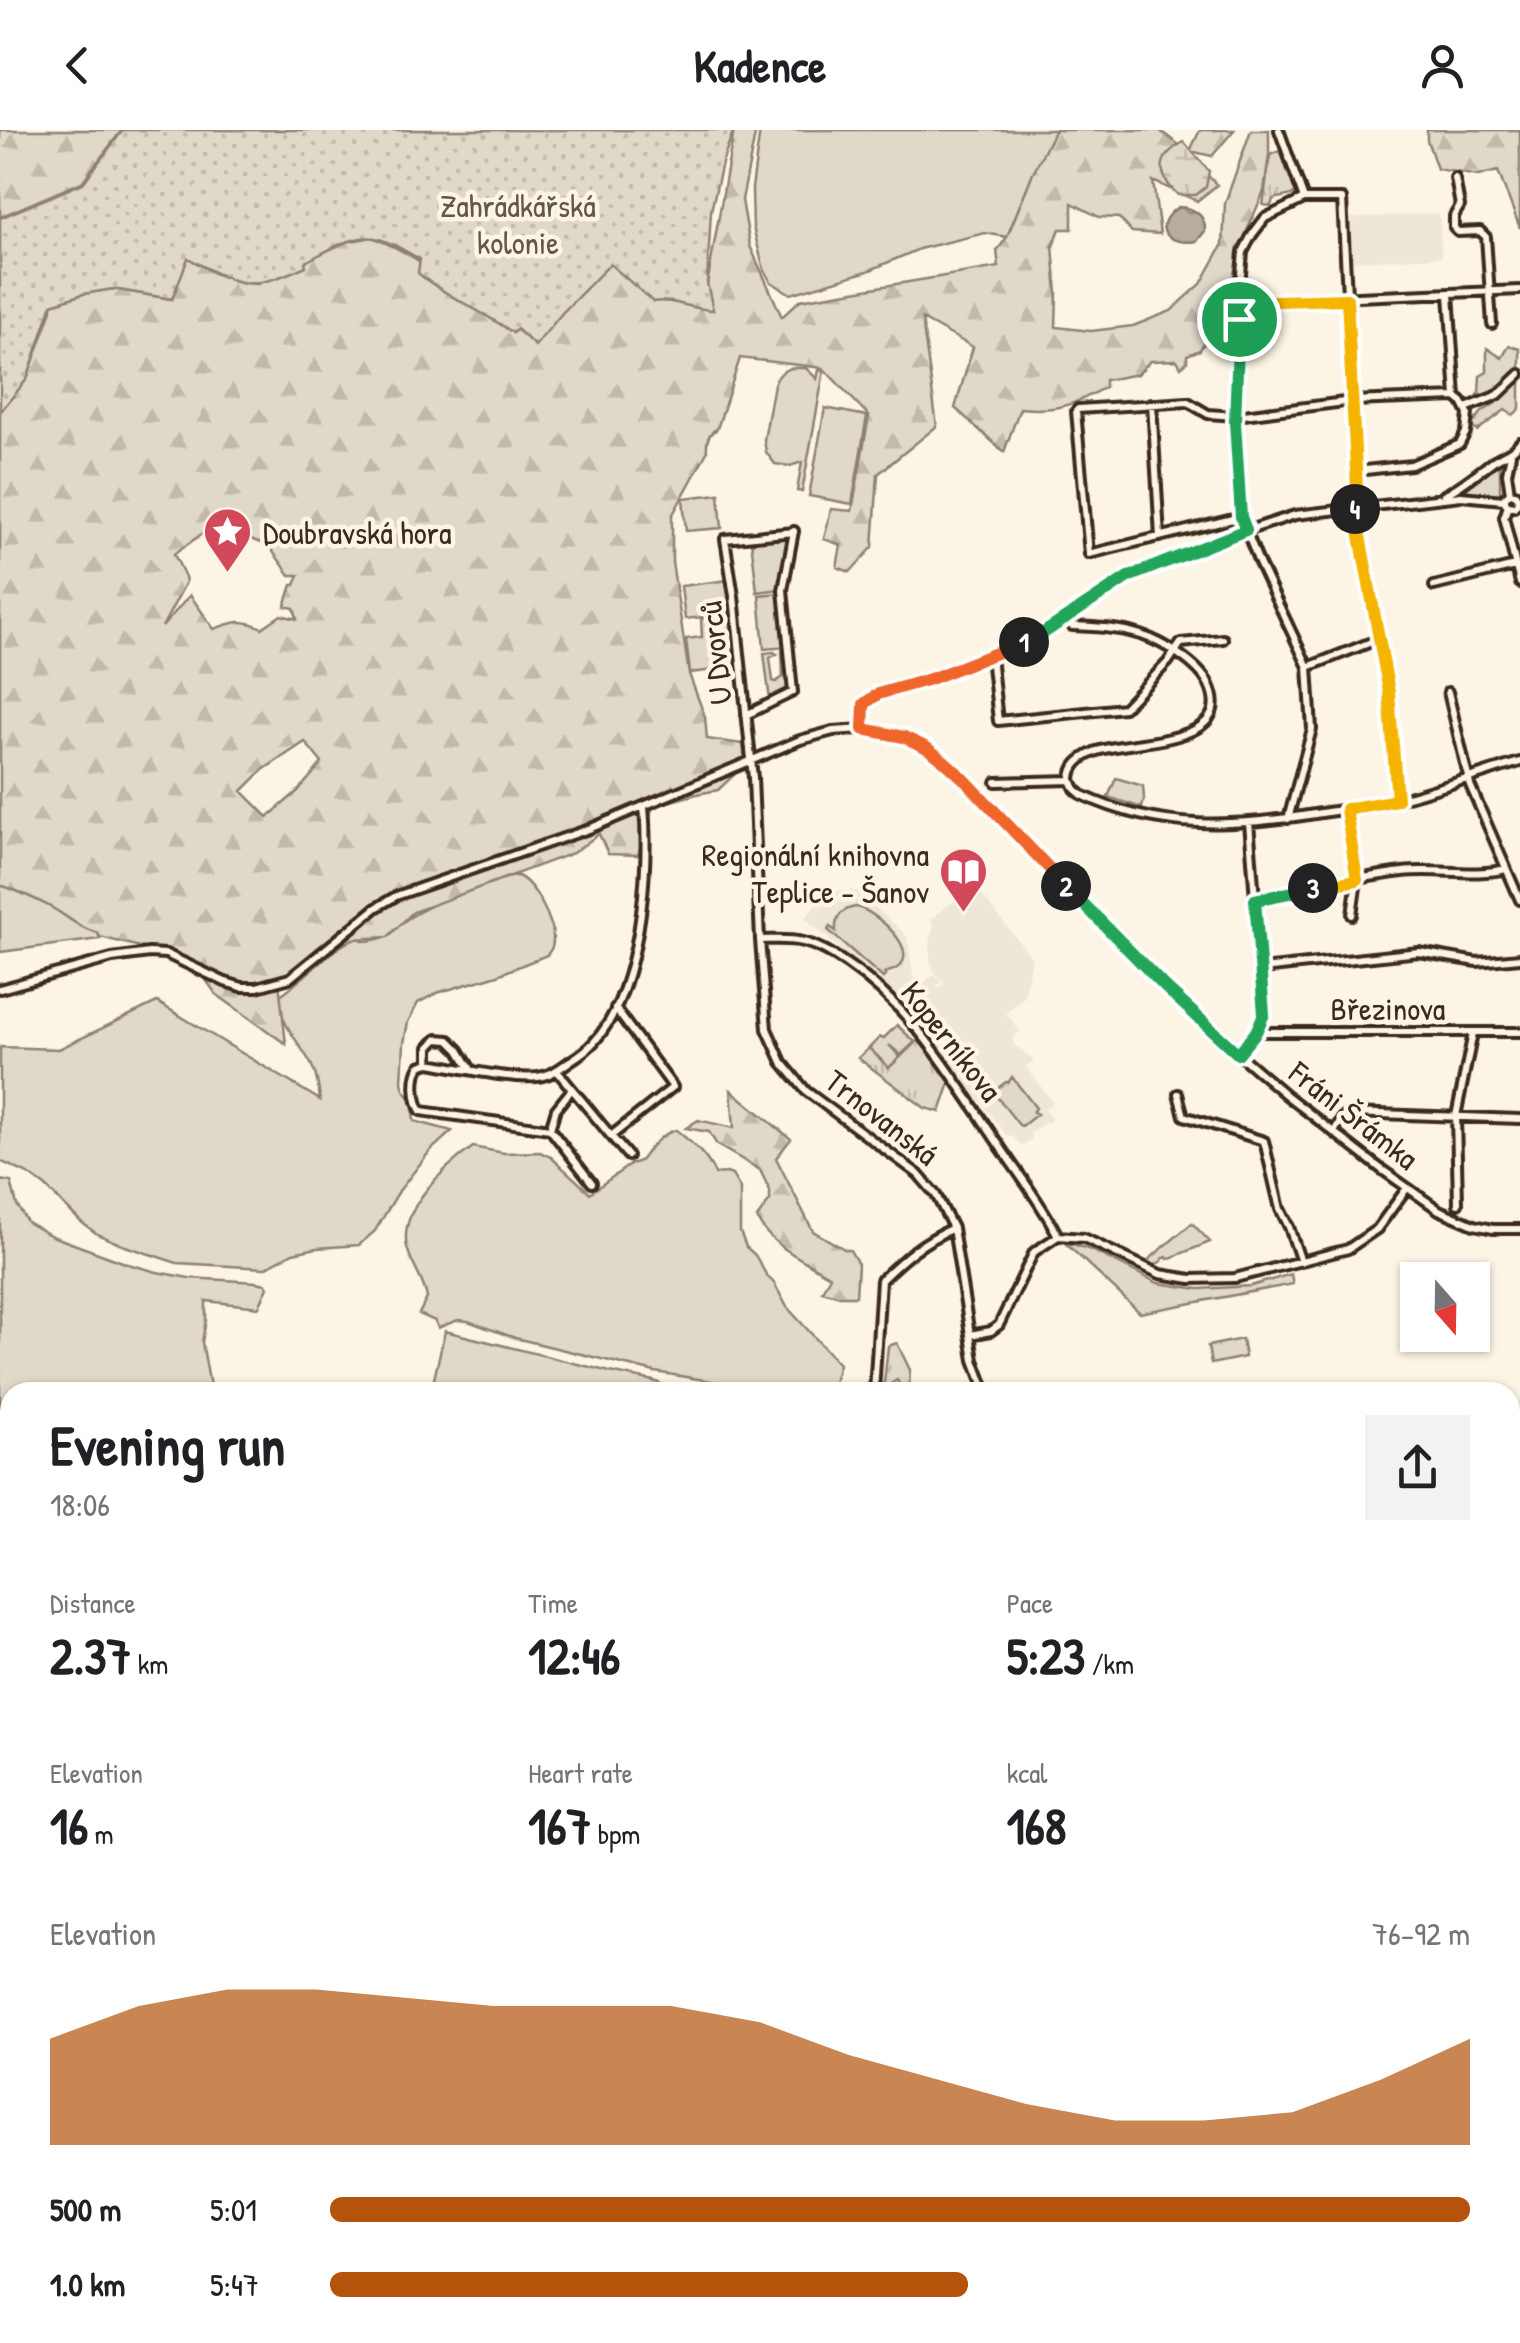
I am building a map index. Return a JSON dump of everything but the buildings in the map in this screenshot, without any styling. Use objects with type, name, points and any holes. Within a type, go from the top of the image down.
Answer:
[{"type":"street","points":[[1279,130],[1304,199]]},
{"type":"street","points":[[1456,178],[1460,206],[1454,216],[1454,228],[1458,232],[1480,231],[1486,237],[1492,324]]},
{"type":"street","points":[[1288,819],[1312,729],[1308,667],[1258,563],[1241,517],[1236,416],[1244,252],[1265,218],[1304,199],[1342,199],[1356,507],[1389,692],[1397,800]]},
{"type":"street","points":[[1239,302],[1520,290]]},
{"type":"street","points":[[1356,471],[1410,465],[1460,444],[1466,432],[1466,408],[1456,397],[1450,294]]},
{"type":"street","points":[[1466,408],[1498,395],[1520,374]]},
{"type":"street","points":[[1241,517],[1089,554],[1076,432],[1078,409],[1188,402],[1208,414],[1236,416],[1352,401],[1456,397]]},
{"type":"street","points":[[1152,404],[1160,537]]},
{"type":"street","points":[[1520,442],[1506,474],[1504,517],[1520,583]]},
{"type":"street","points":[[1438,497],[1461,486],[1501,456],[1512,453]]},
{"type":"street","points":[[863,729],[864,704],[878,694],[930,679],[1036,638],[1128,577],[1246,530],[1295,514],[1438,497],[1507,500],[1517,496],[1519,504],[1514,506],[1507,500]]},
{"type":"street","name":"U Dvorců","points":[[746,715],[793,692],[783,590],[794,531],[725,539],[751,763]]},
{"type":"street","points":[[1434,586],[1516,566]]},
{"type":"street","points":[[1066,618],[1072,626],[1112,628],[1144,636],[1175,651],[1204,676],[1211,688],[1214,703],[1208,719],[1197,729],[1186,735],[1098,750],[1071,771],[1075,789],[1082,794],[1142,816],[1187,824],[1288,819],[1397,800],[1520,762]]},
{"type":"street","points":[[991,656],[998,721],[1124,708],[1181,643],[1223,639]]},
{"type":"street","points":[[1308,667],[1379,639]]},
{"type":"street","points":[[1448,692],[1468,778],[1520,900]]},
{"type":"street","name":"Fráni Šrámka","points":[[0,988],[112,958],[149,953],[166,954],[242,986],[257,987],[290,978],[396,896],[589,829],[800,740],[863,729],[904,737],[943,760],[1154,977],[1238,1054],[1407,1188],[1462,1221],[1493,1229],[1520,1230]]},
{"type":"street","name":"Trnovanská","points":[[751,763],[767,1029],[782,1062],[800,1084],[918,1174],[936,1195],[953,1228],[974,1360],[982,1382]]},
{"type":"street","points":[[996,782],[1071,780]]},
{"type":"street","points":[[592,1183],[550,1130],[422,1111],[417,1104],[417,1069],[429,1063],[490,1074],[543,1076],[594,1043],[615,1008],[635,944],[646,874],[644,806]]},
{"type":"street","points":[[1346,809],[1357,880],[1352,916]]},
{"type":"street","points":[[1238,1054],[1256,1032],[1264,1014],[1249,822]]},
{"type":"street","points":[[1255,900],[1405,872],[1506,869]]},
{"type":"street","name":"Koperníkova","points":[[760,940],[794,940],[814,945],[858,972],[903,1011],[944,1065],[1058,1236]]},
{"type":"street","points":[[1262,969],[1419,952],[1478,962],[1520,958]]},
{"type":"street","points":[[611,1136],[673,1086],[615,1008]]},
{"type":"street","name":"Březinova","points":[[1256,1032],[1520,1032]]},
{"type":"street","points":[[1458,1204],[1456,1116],[1473,1033]]},
{"type":"street","points":[[429,1063],[429,1046],[437,1039],[450,1040],[470,1069]]},
{"type":"street","points":[[556,1070],[628,1156]]},
{"type":"street","points":[[550,1130],[556,1109],[572,1089]]},
{"type":"street","points":[[1178,1094],[1184,1116],[1264,1140],[1280,1209],[1290,1226],[1301,1262]]},
{"type":"street","points":[[1334,1132],[1350,1113],[1520,1119]]},
{"type":"street","points":[[970,1335],[999,1325],[1034,1252],[1058,1236],[1084,1238],[1160,1274],[1177,1278],[1235,1278],[1348,1249],[1378,1229],[1407,1188]]},
{"type":"street","points":[[875,1382],[881,1280],[927,1240],[953,1228]]},
{"type":"shaded area","points":[[1439,213],[1442,257],[1350,261],[1347,218]]},
{"type":"shaded area","points":[[974,885],[1032,958],[1024,997],[1006,1013],[1020,1031],[1013,1037],[1014,1045],[1034,1060],[1026,1067],[1053,1102],[1045,1109],[1050,1122],[1030,1134],[1032,1138],[1023,1146],[1011,1135],[1008,1137],[977,1097],[972,1101],[907,1012],[918,987],[935,974],[942,982],[937,989],[945,983],[930,960],[934,925],[930,920]]},
{"type":"shaded area","points":[[829,890],[858,891],[907,936],[914,980],[898,999],[862,965],[858,969],[836,954],[840,949],[805,918]]},
{"type":"green space","points":[[0,130],[122,130],[82,182],[0,217]]},
{"type":"green space","name":"Zahrádkářská kolonie","points":[[123,130],[734,130],[711,211],[707,283],[713,310],[653,302],[610,264],[535,346],[517,329],[513,333],[429,282],[418,273],[420,259],[381,239],[348,241],[305,262],[306,266],[257,283],[234,280],[188,258],[172,299],[113,289],[52,304],[27,379],[0,412],[0,218],[83,183]]},
{"type":"green space","points":[[734,130],[756,130],[742,200],[750,246],[782,317],[800,300],[999,267],[997,251],[1055,130],[1159,130],[1217,185],[1197,201],[1153,181],[1160,234],[1132,232],[1119,218],[1099,217],[1072,203],[1072,229],[1060,229],[1053,246],[1056,327],[1091,331],[1133,326],[1171,311],[1201,284],[1223,244],[1225,203],[1251,130],[1269,130],[1264,191],[1241,245],[1224,315],[1219,315],[1200,350],[1187,355],[1187,362],[1181,367],[1177,360],[1150,361],[1138,374],[1105,380],[1105,387],[1074,403],[1054,408],[1020,408],[1004,452],[955,408],[973,347],[922,319],[937,426],[878,474],[873,547],[850,572],[837,567],[841,545],[824,539],[831,509],[852,511],[869,416],[823,368],[740,358],[717,429],[710,435],[707,452],[672,516],[672,562],[689,674],[705,717],[707,739],[743,744],[745,761],[718,790],[653,806],[638,855],[608,854],[599,834],[573,853],[413,912],[388,937],[353,939],[279,982],[286,1044],[216,994],[192,960],[100,937],[47,905],[0,885],[0,412],[27,379],[52,304],[113,289],[172,299],[187,257],[240,283],[258,284],[345,242],[369,236],[427,266],[513,333],[516,329],[535,345],[610,264],[662,300],[713,310],[707,285]],"holes":[[[216,520],[234,526],[234,533],[261,543],[267,536],[271,549],[290,575],[299,575],[285,606],[294,608],[297,619],[281,615],[262,628],[238,622],[214,629],[190,595],[162,627],[186,582],[174,554]],[[305,742],[322,763],[268,817],[242,791],[263,770]]]},
{"type":"green space","points":[[760,130],[1055,130],[1007,237],[985,233],[919,249],[868,271],[791,294],[771,282],[764,270],[753,227],[752,188]]},
{"type":"green space","points":[[1200,130],[1234,130],[1212,156],[1190,151]]},
{"type":"green space","points":[[1427,130],[1520,130],[1520,228],[1498,171],[1478,176],[1437,169]]},
{"type":"green space","points":[[1184,142],[1209,171],[1206,187],[1196,195],[1178,195],[1163,173],[1164,159]]},
{"type":"green space","points":[[1285,149],[1297,194],[1273,199],[1271,206],[1263,205],[1270,155]]},
{"type":"green space","points":[[1509,346],[1520,349],[1520,409],[1513,415],[1505,410],[1477,431],[1471,426],[1482,412],[1500,400],[1494,394],[1475,401],[1480,376],[1487,372],[1487,348],[1502,358]]},
{"type":"green space","points":[[806,368],[817,379],[819,370],[824,371],[802,492],[797,491],[802,462],[790,466],[775,464],[766,452],[764,440],[774,384],[781,373]]},
{"type":"green space","points":[[825,408],[867,416],[852,504],[809,496]]},
{"type":"green space","points":[[1500,463],[1500,498],[1465,491],[1465,490]]},
{"type":"green space","points":[[719,494],[722,528],[686,531],[683,498]]},
{"type":"green space","points":[[785,536],[790,543],[781,589],[757,592],[751,539]]},
{"type":"green space","points":[[729,580],[733,614],[685,619],[681,586]]},
{"type":"green space","points":[[781,593],[787,647],[764,649],[759,595]]},
{"type":"green space","points":[[734,616],[735,633],[718,635],[722,669],[690,673],[686,639],[702,637],[701,619]]},
{"type":"green space","points":[[782,651],[787,651],[790,688],[770,701],[764,653],[777,654],[770,658],[776,682],[783,677]]},
{"type":"green space","points":[[1116,778],[1143,786],[1142,808],[1108,797]]},
{"type":"green space","points":[[518,876],[531,887],[547,914],[552,948],[547,955],[418,1003],[408,1022],[404,1043],[404,1090],[412,1100],[414,1121],[452,1131],[430,1151],[375,1231],[359,1245],[293,1253],[265,1268],[177,1263],[97,1234],[45,1186],[0,1161],[0,1047],[59,1049],[157,1002],[320,1100],[313,1068],[286,1025],[279,996],[357,935],[364,941],[380,938],[434,905],[479,886]]},
{"type":"green space","points":[[0,885],[47,905],[98,933],[100,939],[0,952]]},
{"type":"green space","points":[[856,907],[888,927],[903,949],[904,959],[898,967],[884,973],[883,978],[828,930],[830,927],[836,931],[840,915]]},
{"type":"green space","points":[[897,1025],[915,1042],[901,1055],[889,1045],[900,1057],[889,1068],[869,1048]]},
{"type":"green space","points":[[918,1040],[951,1080],[940,1112],[925,1108],[858,1058],[869,1048],[889,1068]]},
{"type":"green space","points":[[1012,1077],[1036,1108],[1033,1112],[1037,1114],[1022,1126],[993,1092]]},
{"type":"green space","points":[[731,1090],[791,1139],[776,1158],[813,1231],[850,1250],[858,1264],[856,1296],[822,1291],[830,1276],[789,1252],[763,1228],[757,1218],[770,1200],[770,1191],[760,1170],[717,1145],[709,1132],[686,1128],[698,1120],[734,1128]]},
{"type":"green space","points":[[676,1130],[693,1144],[715,1174],[732,1175],[740,1188],[740,1232],[746,1247],[787,1307],[839,1364],[834,1382],[717,1382],[655,1372],[515,1338],[468,1321],[458,1320],[438,1328],[435,1321],[419,1314],[427,1298],[407,1247],[410,1218],[426,1190],[473,1147],[504,1153],[540,1152],[551,1157],[590,1193],[640,1161]]},
{"type":"green space","points":[[0,1180],[11,1182],[27,1222],[52,1236],[157,1272],[257,1282],[268,1287],[259,1307],[206,1301],[202,1342],[209,1382],[0,1382]]},
{"type":"green space","points":[[1192,1223],[1210,1242],[1154,1265],[1146,1262]]},
{"type":"green space","points":[[1063,1241],[1091,1250],[1158,1283],[1199,1289],[1251,1286],[1291,1274],[1293,1284],[1140,1313]]},
{"type":"green space","points":[[445,1331],[656,1382],[433,1382]]},
{"type":"green space","points":[[1242,1339],[1245,1357],[1211,1364],[1208,1346]]},
{"type":"green space","points":[[897,1343],[910,1370],[909,1382],[884,1382],[888,1346]]},
{"type":"water","points":[[1178,207],[1189,208],[1201,216],[1205,231],[1197,241],[1178,241],[1166,233],[1165,221]]},
{"type":"place","name":"Doubravská hora","points":[[228,574]]},
{"type":"place","name":"Regionální knihovna Teplice - Šanov","points":[[964,914]]},
{"type":"route","points":[[1347,299],[1358,507],[1355,508],[1389,692],[1397,800],[1346,809],[1357,880],[1255,900],[1264,1014],[1256,1032],[1238,1054],[1120,943],[960,775],[916,742],[863,729],[862,716],[864,704],[878,694],[978,662],[1035,638],[1128,577],[1246,530],[1241,517],[1235,422],[1239,319],[1239,302],[1347,299]]}]
